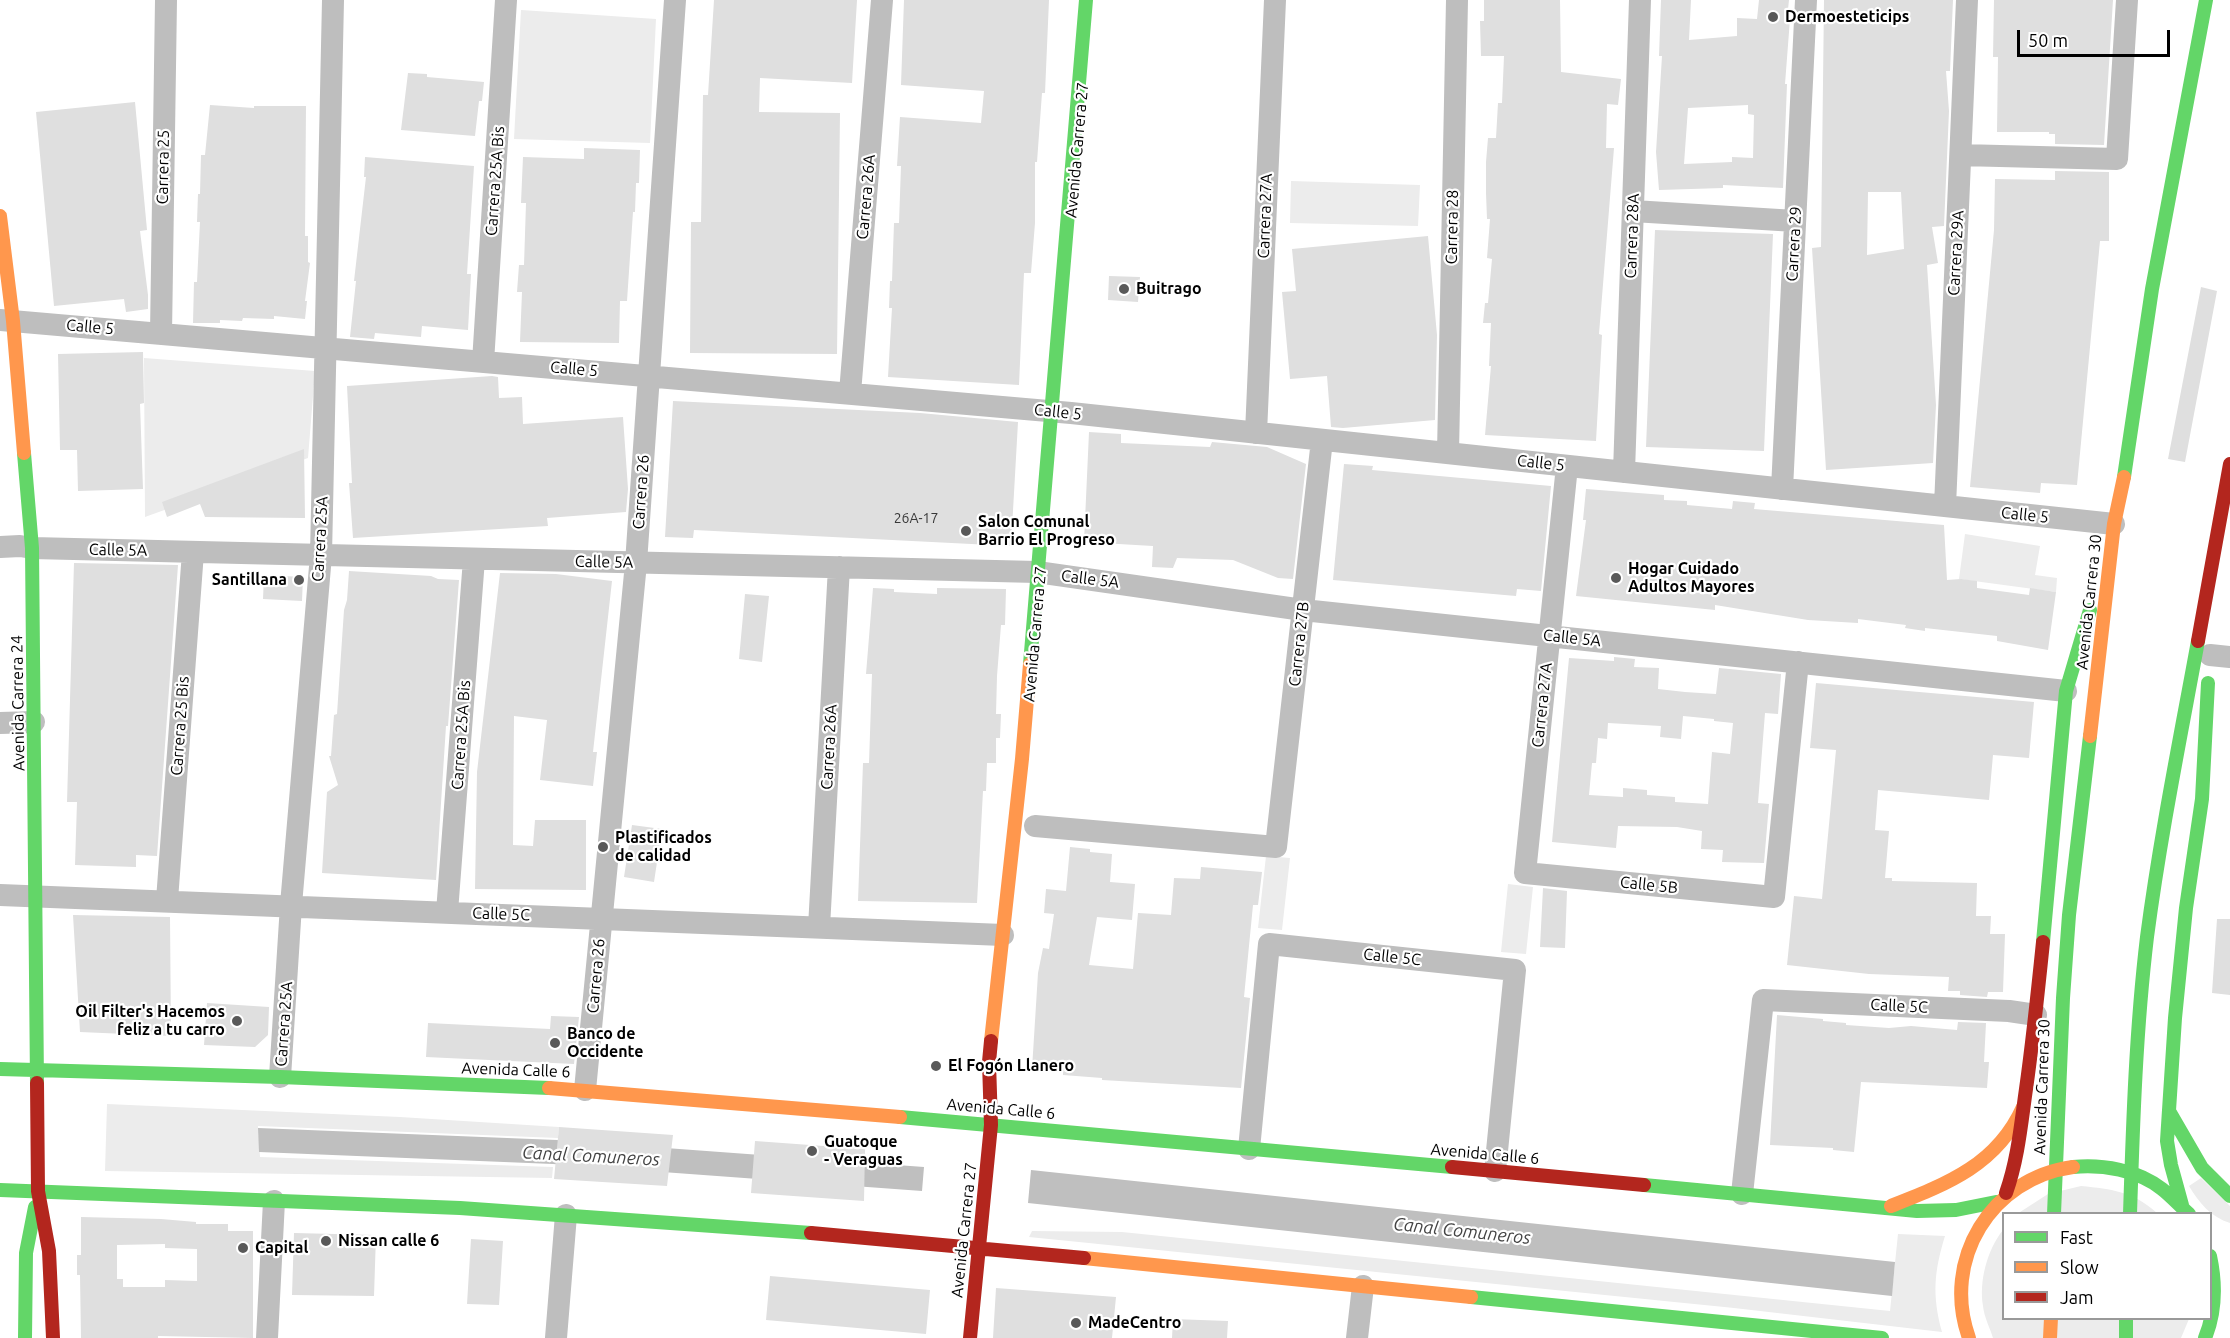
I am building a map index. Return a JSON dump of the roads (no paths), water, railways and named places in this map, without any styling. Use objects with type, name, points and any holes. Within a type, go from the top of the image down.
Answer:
[{"type":"main road","name":"Avenida Carrera 27","points":[[970,1338],[991,1125],[989,1062],[1022,759],[1052,574],[1066,412],[1086,0]]},
{"type":"main road","name":"Avenida Carrera 30","points":[[2054,1212],[2063,998],[2069,915],[2114,524],[2125,472],[2152,289],[2206,0]]},
{"type":"main road","name":"Avenida Carrera 24","points":[[0,216],[7,320],[32,548],[38,1191],[49,1251],[53,1338]]},
{"type":"main road","points":[[2130,1212],[2134,1077],[2154,892],[2230,464]]},
{"type":"main road","points":[[1969,1338],[1964,1326],[1959,1293],[1964,1260],[1976,1229],[2001,1198],[2013,1173],[2036,1015],[2066,691],[2114,524]]},
{"type":"main road","points":[[2186,1209],[2171,1166],[2167,1141],[2173,1042],[2185,919],[2220,656],[2217,535]]},
{"type":"main road","name":"Avenida Calle 6","points":[[0,1069],[280,1077],[585,1090],[1952,1212],[2001,1198]]},
{"type":"main road","name":"Avenida Carrera 27","points":[[991,1125],[1002,1085]]},
{"type":"main road","points":[[1886,1207],[1926,1192],[1975,1167],[2004,1141],[2023,1107]]},
{"type":"main road","points":[[2169,1111],[2195,1159],[2214,1183],[2230,1196]]},
{"type":"main road","points":[[2001,1198],[2033,1176],[2064,1166],[2097,1164],[2128,1170],[2158,1184],[2186,1209]]},
{"type":"main road","points":[[0,1190],[460,1208],[775,1229],[1363,1286],[1764,1332],[1882,1338]]},
{"type":"main road","name":"Avenida Carrera 24","points":[[25,1338],[26,1253],[38,1191]]},
{"type":"main road","points":[[2212,1263],[2215,1283],[2212,1315]]},
{"type":"main road","points":[[2050,1338],[2051,1320]]},
{"type":"main road","points":[[2126,1320],[2126,1338]]},
{"type":"main road","points":[[2205,1338],[2210,1320]]},
{"type":"street","name":"Carrera 25","points":[[161,334],[166,0]]},
{"type":"street","name":"Carrera 25A","points":[[280,1077],[291,905],[321,555],[333,0]]},
{"type":"street","name":"Carrera 25A Bis","points":[[483,362],[506,0]]},
{"type":"street","name":"Carrera 26","points":[[585,1090],[636,562],[675,0]]},
{"type":"street","name":"Carrera 26A","points":[[850,393],[882,0]]},
{"type":"street","name":"Carrera 27A","points":[[1256,433],[1275,0]]},
{"type":"street","name":"Carrera 28","points":[[1448,453],[1457,0]]},
{"type":"street","name":"Carrera 28A","points":[[1624,472],[1640,0]]},
{"type":"street","name":"Carrera 29","points":[[1782,489],[1806,0]]},
{"type":"street","name":"Carrera 29A","points":[[1945,506],[1967,0]]},
{"type":"street","points":[[1961,155],[2117,159],[2127,0]]},
{"type":"street","points":[[1633,211],[1795,221]]},
{"type":"street","name":"Calle 5","points":[[7,320],[1066,412],[2114,524]]},
{"type":"street","name":"Carrera 27B","points":[[1035,826],[1276,847],[1322,440]]},
{"type":"street","name":"Carrera 27A","points":[[1525,873],[1567,466]]},
{"type":"street","name":"Calle 5A","points":[[0,547],[1052,574],[1303,610],[2066,691]]},
{"type":"street","name":"Carrera 25 Bis","points":[[167,900],[193,552]]},
{"type":"street","name":"Carrera 25A Bis","points":[[447,912],[474,558]]},
{"type":"street","name":"Carrera 26A","points":[[819,927],[839,567]]},
{"type":"street","name":"Calle 5B","points":[[1525,873],[1774,897],[1798,662]]},
{"type":"street","points":[[0,723],[34,722]]},
{"type":"street","name":"Calle 5C","points":[[0,895],[1003,935]]},
{"type":"street","name":"Calle 5C","points":[[1249,1149],[1269,944],[1515,970],[1495,1171]]},
{"type":"street","name":"Calle 5C","points":[[1742,1194],[1762,1000],[2009,1011],[2036,1015]]},
{"type":"street","points":[[267,1338],[274,1201]]},
{"type":"street","points":[[556,1338],[566,1215]]},
{"type":"street","points":[[1357,1338],[1363,1286]]},
{"type":"water","name":"Canal Comuneros","points":[[258,1128],[557,1140],[924,1167],[922,1191],[553,1164],[259,1152]]},
{"type":"water","name":"Canal Comuneros","points":[[1031,1170],[1895,1262],[1892,1296],[1028,1203]]},
{"type":"place","name":"Dermoesteticips","points":[[1773,17]]},
{"type":"place","name":"Buitrago","points":[[1124,289]]},
{"type":"place","name":"Salon Comunal Barrio El Progreso","points":[[966,531]]},
{"type":"place","name":"Hogar Cuidado Adultos Mayores","points":[[1616,578]]},
{"type":"place","name":"Santillana","points":[[299,580]]},
{"type":"place","name":"Plastificados de calidad","points":[[603,847]]},
{"type":"place","name":"Oil Filter's Hacemos feliz a tu carro","points":[[237,1021]]},
{"type":"place","name":"Banco de Occidente","points":[[555,1043]]},
{"type":"place","name":"El Fogón Llanero","points":[[936,1066]]},
{"type":"place","name":"Guatoque - Veraguas","points":[[812,1151]]},
{"type":"place","name":"Nissan calle 6","points":[[326,1241]]},
{"type":"place","name":"Capital","points":[[243,1248]]},
{"type":"place","name":"MadeCentro","points":[[1076,1323]]}]
